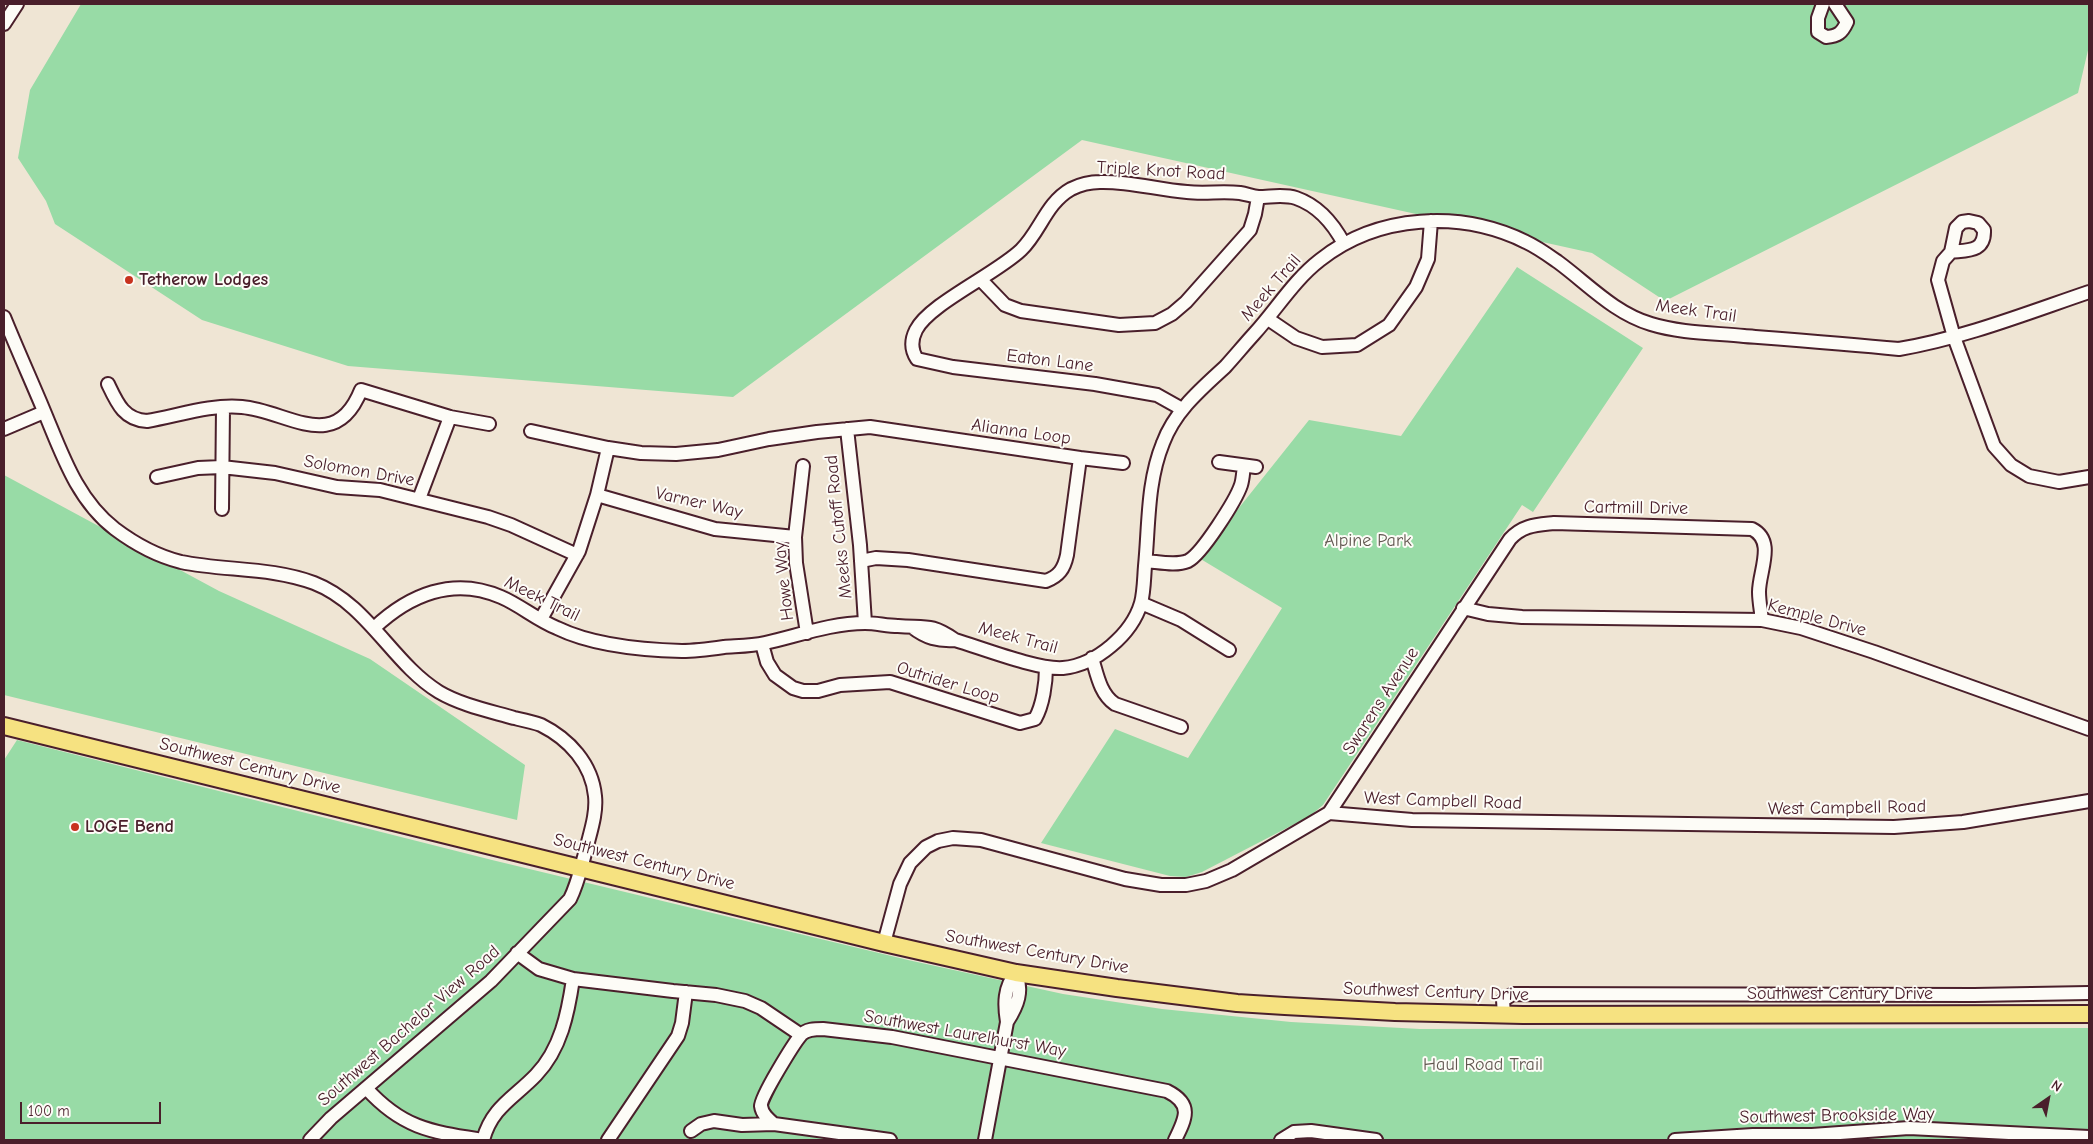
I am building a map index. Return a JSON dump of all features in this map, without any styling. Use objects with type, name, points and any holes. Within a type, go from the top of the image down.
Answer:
[{"type":"main road","name":"Southwest Century Drive","points":[[4,726],[884,943],[1016,973],[1117,988],[1237,1003],[1395,1012],[1504,1015],[2089,1014]]},
{"type":"street","points":[[4,24],[17,4]]},
{"type":"street","points":[[1823,4],[1818,18],[1818,32],[1826,37],[1835,36],[1842,32],[1847,22],[1836,4]]},
{"type":"street","name":"Triple Knot Road","points":[[913,353],[912,344],[916,330],[923,320],[932,312],[1008,263],[1023,248],[1047,212],[1059,198],[1071,189],[1084,185],[1098,182],[1118,182],[1187,192],[1240,193],[1258,197],[1279,196],[1295,198],[1310,204],[1322,212],[1337,231],[1344,244]]},
{"type":"street","points":[[981,280],[1005,305],[1021,311],[1119,325],[1155,323],[1172,314],[1186,302],[1250,230],[1256,214],[1258,197]]},
{"type":"street","points":[[1268,319],[1296,338],[1322,347],[1356,345],[1373,335],[1389,325],[1416,287],[1428,259],[1431,221]]},
{"type":"street","name":"Meek Trail","points":[[374,628],[396,608],[421,595],[446,589],[475,589],[500,597],[556,628],[581,637],[628,646],[683,651],[762,644],[834,626],[865,623],[912,627],[922,635],[941,641],[955,640],[1046,667],[1065,668],[1092,658],[1102,654],[1118,640],[1129,626],[1141,603],[1152,475],[1173,419],[1196,393],[1226,366],[1268,319],[1292,287],[1319,260],[1344,244],[1377,229],[1401,223],[1431,221],[1466,223],[1500,231],[1529,243],[1560,264],[1617,308],[1651,324],[1688,331],[1899,349],[1954,337],[2089,292]]},
{"type":"street","points":[[1951,252],[1943,261],[1938,280],[1954,337],[1994,446],[2011,465],[2029,476],[2059,482],[2089,477]]},
{"type":"street","name":"Southwest Bachelor View Road","points":[[4,317],[44,412],[79,488],[100,516],[127,538],[160,555],[182,562],[271,572],[294,576],[317,584],[339,598],[374,628],[416,673],[440,692],[495,713],[540,725],[563,739],[578,752],[590,776],[595,797],[592,829],[577,884],[570,899],[491,981],[318,1129],[310,1140]]},
{"type":"street","name":"Eaton Lane","points":[[913,353],[917,359],[953,367],[1095,384],[1158,395],[1182,409]]},
{"type":"street","points":[[108,384],[117,404],[126,415],[138,421],[223,407],[242,407],[316,426],[330,424],[350,412],[361,390],[450,417],[488,424]]},
{"type":"street","points":[[222,509],[223,407]]},
{"type":"street","points":[[4,428],[44,412]]},
{"type":"street","points":[[420,499],[450,417]]},
{"type":"street","name":"Alianna Loop","points":[[531,432],[608,448],[641,453],[676,454],[718,450],[769,439],[817,432],[870,427],[1080,458],[1067,555],[1064,567],[1056,578],[1046,581],[908,560],[876,558],[861,561]]},
{"type":"street","name":"Meeks Cutoff Road","points":[[847,429],[861,561],[865,623]]},
{"type":"street","points":[[540,619],[577,555],[597,495],[608,448]]},
{"type":"street","points":[[1080,458],[1123,463]]},
{"type":"street","points":[[1146,561],[1174,563],[1188,561],[1199,553],[1235,500],[1250,467],[1218,462]]},
{"type":"street","name":"Howe Way","points":[[804,466],[796,537],[796,563],[807,633]]},
{"type":"street","name":"Solomon Drive","points":[[157,477],[198,468],[222,467],[275,473],[338,487],[380,490],[488,517],[577,555]]},
{"type":"street","name":"Varner Way","points":[[597,495],[715,529],[796,537]]},
{"type":"street","name":"Cartmill Drive","points":[[1463,608],[1510,539],[1518,531],[1528,526],[1554,523],[1744,528],[1759,533],[1764,539],[1764,562],[1759,592],[1762,620]]},
{"type":"street","points":[[1141,603],[1181,620],[1229,650]]},
{"type":"street","name":"Kemple Drive","points":[[1463,608],[1488,614],[1522,617],[1762,620],[1801,628],[1874,652],[2089,729]]},
{"type":"street","name":"Swarens Avenue","points":[[1329,813],[1463,608]]},
{"type":"street","name":"Outrider Loop","points":[[762,644],[766,662],[775,675],[784,683],[798,689],[818,691],[840,685],[890,682],[1020,723],[1035,719],[1039,712],[1046,677],[1046,667]]},
{"type":"street","points":[[1092,658],[1104,694],[1109,700],[1115,704],[1181,727]]},
{"type":"street","name":"West Campbell Road","points":[[1329,813],[1412,820],[1894,827],[1963,822],[2089,801]]},
{"type":"street","points":[[884,943],[900,884],[910,863],[926,847],[938,841],[954,838],[981,840],[1125,879],[1161,885],[1186,885],[1206,882],[1232,870],[1329,813]]},
{"type":"street","points":[[517,953],[539,968],[573,979],[716,995],[745,1001],[761,1008],[802,1035],[761,1099],[763,1113],[774,1124]]},
{"type":"street","points":[[985,1140],[1002,1058],[1007,1022],[1015,1009],[1020,985],[1016,973]]},
{"type":"street","points":[[366,1088],[382,1106],[405,1121],[439,1133],[484,1140],[488,1125],[501,1106],[537,1074],[554,1048],[561,1034],[567,1014],[573,979]]},
{"type":"street","points":[[608,1140],[678,1036],[682,1023],[686,992]]},
{"type":"street","points":[[1504,1015],[1503,1000],[1514,994],[1974,996],[2089,993]]},
{"type":"street","name":"Southwest Laurelhurst Way","points":[[802,1035],[812,1030],[846,1030],[902,1038],[1167,1091],[1179,1099],[1184,1105],[1186,1113],[1176,1140]]},
{"type":"street","points":[[691,1131],[701,1124],[714,1122],[742,1125],[774,1124],[890,1140]]},
{"type":"street","name":"Southwest Brookside Way","points":[[1675,1140],[1812,1135],[1860,1136],[1909,1128],[2061,1138],[2089,1137]]},
{"type":"street","points":[[1281,1140],[1294,1132],[1311,1131],[1376,1140]]},
{"type":"green space","points":[[81,4],[2089,4],[2089,46],[2078,93],[1665,301],[1592,253],[1082,140],[733,397],[348,366],[202,320],[55,224],[46,201],[18,158],[30,90]]},
{"type":"green space","name":"Alpine Park","points":[[1517,267],[1643,348],[1533,512],[1522,505],[1323,805],[1310,816],[1202,872],[1186,877],[1170,876],[1041,843],[1115,729],[1188,758],[1282,608],[1199,558],[1309,420],[1401,436]]},
{"type":"green space","points":[[4,475],[219,591],[370,659],[525,765],[517,820],[4,695]]},
{"type":"green space","name":"Haul Road Trail","points":[[17,740],[492,860],[908,960],[1063,994],[1162,1009],[1291,1022],[1420,1029],[2089,1028],[2089,1140],[4,1140],[4,760]]},
{"type":"place","name":"Tetherow Lodges","points":[[129,280]]},
{"type":"place","name":"LOGE Bend","points":[[75,827]]}]
